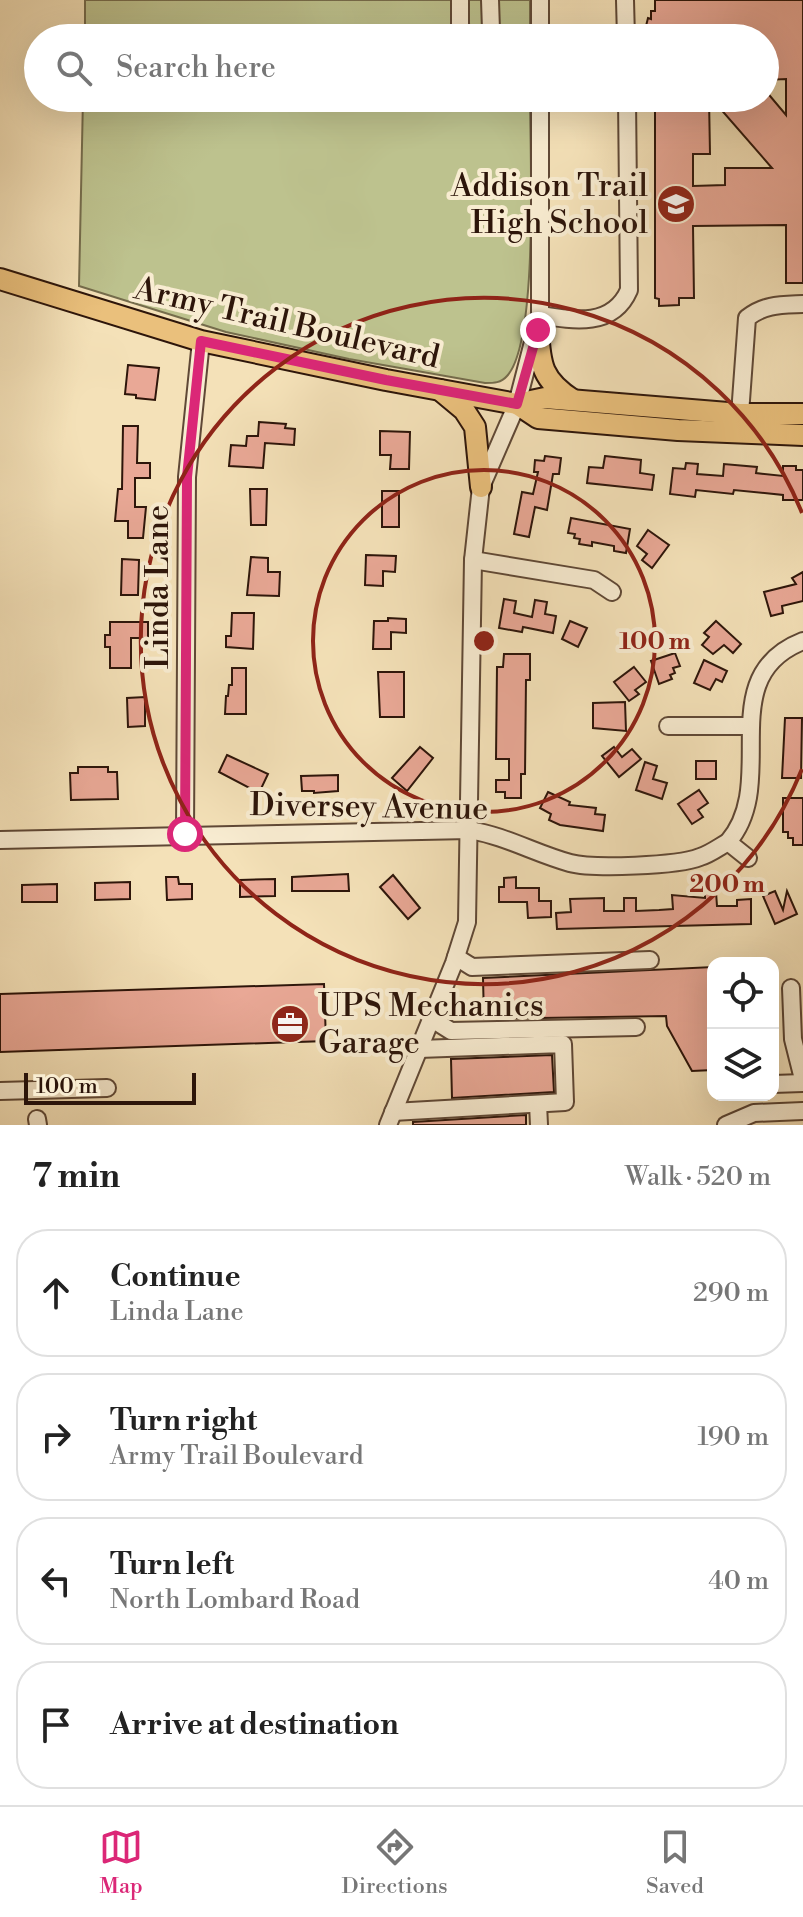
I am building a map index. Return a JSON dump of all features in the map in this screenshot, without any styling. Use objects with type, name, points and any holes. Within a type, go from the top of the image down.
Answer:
[{"type":"main road","name":"Army Trail Boulevard","points":[[0,279],[201,341],[517,404]]},
{"type":"main road","points":[[539,322],[540,357],[553,387],[573,400]]},
{"type":"main road","points":[[440,390],[464,410],[475,427],[481,487]]},
{"type":"main road","points":[[517,404],[545,398],[573,400],[803,435]]},
{"type":"main road","points":[[517,404],[538,418],[739,423],[803,414]]},
{"type":"street","points":[[460,0],[460,24]]},
{"type":"street","points":[[490,0],[491,24]]},
{"type":"street","points":[[540,0],[540,24]]},
{"type":"street","points":[[625,0],[626,24]]},
{"type":"street","points":[[419,1049],[563,1044],[565,1102],[390,1119],[419,1049],[432,1019],[467,922],[473,560],[481,487],[517,404],[539,322],[540,112]]},
{"type":"street","points":[[539,322],[598,318],[613,313],[624,303],[629,290],[627,112]]},
{"type":"street","points":[[739,423],[747,318],[758,309],[772,305],[803,304]]},
{"type":"street","name":"Linda Lane","points":[[185,834],[187,477],[201,341]]},
{"type":"street","points":[[473,560],[594,580],[612,592]]},
{"type":"street","points":[[748,858],[728,842],[738,830],[749,798],[753,695],[761,675],[778,656],[803,641]]},
{"type":"street","points":[[668,726],[750,726]]},
{"type":"street","name":"Diversey Avenue","points":[[0,840],[469,824],[558,859],[590,866],[688,861],[728,842]]},
{"type":"street","points":[[456,957],[472,967],[650,960]]},
{"type":"street","points":[[779,1083],[803,1081],[793,1039],[791,988]]},
{"type":"street","points":[[432,1019],[451,1031],[636,1027]]},
{"type":"street","points":[[0,1091],[107,1088]]},
{"type":"street","points":[[538,1104],[539,1125]]},
{"type":"street","points":[[726,1125],[754,1113],[803,1111]]},
{"type":"green space","points":[[85,0],[530,0],[530,24],[85,24]]},
{"type":"green space","points":[[83,112],[530,112],[530,244],[524,326],[517,356],[507,376],[500,381],[485,383],[349,359],[226,332],[79,286]]},
{"type":"building","name":"Addison Trail High School","points":[[655,0],[803,0],[803,283],[786,283],[786,225],[693,226],[694,298],[679,298],[679,305],[659,306],[659,299],[655,298],[655,112],[709,112],[710,154],[693,154],[693,186],[725,185],[725,168],[772,168],[723,112],[779,112],[779,107],[786,115],[786,79],[779,79],[779,24],[646,24],[648,18],[651,19],[651,11],[655,11]]},
{"type":"building","points":[[128,365],[159,368],[155,400],[125,394]]},
{"type":"building","points":[[259,422],[286,424],[285,428],[295,429],[294,445],[265,443],[263,468],[229,466],[231,445],[246,446],[247,436],[258,436]]},
{"type":"building","points":[[123,426],[138,426],[137,463],[150,463],[150,478],[135,478],[135,507],[146,507],[143,538],[128,538],[128,521],[115,521],[118,489],[122,489]]},
{"type":"building","points":[[380,431],[410,432],[409,469],[390,469],[391,455],[380,455]]},
{"type":"building","points":[[545,456],[561,458],[559,474],[553,474],[547,510],[535,507],[529,537],[514,534],[522,492],[533,494],[538,472],[534,472],[535,460],[544,461]]},
{"type":"building","points":[[605,456],[641,460],[640,473],[654,475],[652,490],[587,483],[589,467],[603,468]]},
{"type":"building","points":[[686,463],[698,464],[697,474],[723,476],[724,464],[757,467],[756,473],[783,476],[783,466],[796,466],[796,470],[803,470],[803,500],[783,500],[783,495],[734,490],[733,494],[696,490],[695,497],[670,494],[673,468],[685,469]]},
{"type":"building","points":[[250,489],[267,489],[266,525],[251,525]]},
{"type":"building","points":[[382,491],[399,491],[399,527],[382,527]]},
{"type":"building","points":[[571,518],[630,529],[626,553],[614,551],[614,546],[592,542],[592,546],[579,544],[580,539],[574,538],[575,534],[568,533]]},
{"type":"building","points":[[648,530],[669,545],[652,568],[642,560],[647,554],[637,546]]},
{"type":"building","points":[[366,555],[396,556],[395,572],[383,571],[383,586],[365,585]]},
{"type":"building","points":[[251,557],[268,558],[268,572],[280,572],[279,596],[247,595]]},
{"type":"building","points":[[122,559],[139,560],[138,595],[121,595]]},
{"type":"building","points":[[803,572],[803,601],[782,606],[783,613],[771,616],[764,592],[796,584],[792,578]]},
{"type":"building","points":[[504,599],[516,601],[514,613],[532,617],[535,600],[547,602],[545,614],[556,616],[553,633],[523,627],[522,632],[499,628]]},
{"type":"building","points":[[232,613],[254,613],[253,649],[226,647],[226,636],[231,636]]},
{"type":"building","points":[[388,618],[406,619],[406,633],[391,632],[391,649],[373,649],[374,621],[388,621]]},
{"type":"building","points":[[570,621],[587,628],[578,647],[562,639]]},
{"type":"building","points":[[716,621],[741,644],[733,653],[724,645],[713,654],[702,645],[709,637],[704,633]]},
{"type":"building","points":[[110,622],[148,622],[148,638],[131,638],[131,668],[110,668],[110,647],[105,647],[105,635],[110,635]]},
{"type":"building","points":[[675,653],[680,666],[673,668],[675,673],[670,675],[672,679],[659,684],[651,661]]},
{"type":"building","points":[[504,654],[530,654],[530,680],[526,680],[525,774],[521,774],[521,798],[505,798],[505,792],[496,792],[496,780],[509,780],[509,759],[496,759],[497,667],[503,667]]},
{"type":"building","points":[[704,660],[727,671],[722,682],[716,679],[710,690],[694,683]]},
{"type":"building","points":[[634,667],[646,682],[635,690],[639,694],[629,701],[614,682]]},
{"type":"building","points":[[232,668],[246,668],[246,714],[225,714],[226,696],[229,685],[232,685]]},
{"type":"building","points":[[378,672],[404,672],[404,717],[380,717]]},
{"type":"building","points":[[145,697],[145,726],[128,727],[127,698]]},
{"type":"building","points":[[625,702],[626,731],[593,728],[593,703]]},
{"type":"building","points":[[785,718],[802,718],[801,778],[782,778]]},
{"type":"building","points":[[420,747],[433,758],[407,791],[392,778]]},
{"type":"building","points":[[614,747],[622,757],[632,749],[641,759],[619,777],[602,756]]},
{"type":"building","points":[[227,755],[268,774],[259,793],[219,772]]},
{"type":"building","points":[[696,761],[716,761],[716,779],[696,779]]},
{"type":"building","points":[[645,762],[657,766],[653,779],[667,783],[662,799],[636,790]]},
{"type":"building","points":[[78,767],[108,767],[108,772],[117,772],[118,799],[71,800],[70,773],[78,773]]},
{"type":"building","points":[[338,775],[338,791],[302,791],[301,776]]},
{"type":"building","points":[[699,790],[708,803],[698,810],[703,817],[692,824],[678,804]]},
{"type":"building","points":[[548,792],[570,802],[569,805],[596,808],[595,814],[605,815],[603,831],[560,825],[549,820],[551,814],[540,808]]},
{"type":"building","points":[[783,798],[803,798],[803,845],[793,845],[793,838],[788,838],[788,832],[783,832]]},
{"type":"building","points":[[348,874],[349,891],[292,891],[292,877]]},
{"type":"building","points":[[393,875],[420,908],[408,919],[380,887]]},
{"type":"building","points":[[166,877],[178,877],[179,884],[192,884],[192,899],[167,900]]},
{"type":"building","points":[[516,877],[516,888],[539,888],[539,901],[551,901],[551,917],[528,918],[527,902],[499,902],[499,887],[504,887],[504,878]]},
{"type":"building","points":[[275,879],[275,896],[240,897],[240,880]]},
{"type":"building","points":[[130,882],[130,899],[95,900],[95,883]]},
{"type":"building","points":[[57,884],[57,902],[22,902],[22,885]]},
{"type":"building","points":[[775,891],[783,910],[787,891],[797,914],[775,924],[763,896]]},
{"type":"building","points":[[705,892],[716,892],[717,906],[737,906],[737,900],[751,899],[751,924],[557,929],[556,913],[571,912],[570,899],[604,898],[604,911],[624,911],[624,898],[636,898],[636,911],[659,910],[673,909],[672,895],[705,898]]},
{"type":"building","points":[[707,967],[707,1070],[692,1071],[667,1026],[666,1016],[484,1019],[483,978]]},
{"type":"building","points":[[324,984],[326,1041],[0,1052],[0,994]]},
{"type":"building","points":[[552,1055],[554,1092],[452,1098],[451,1059]]},
{"type":"building","points":[[526,1115],[526,1125],[413,1125],[413,1122]]},
{"type":"place","name":"Addison Trail High School","points":[[676,204]]},
{"type":"place","name":"UPS Mechanics Garage","points":[[290,1024]]},
{"type":"route","points":[[185,834],[187,477],[201,341],[517,404],[538,330]]}]
